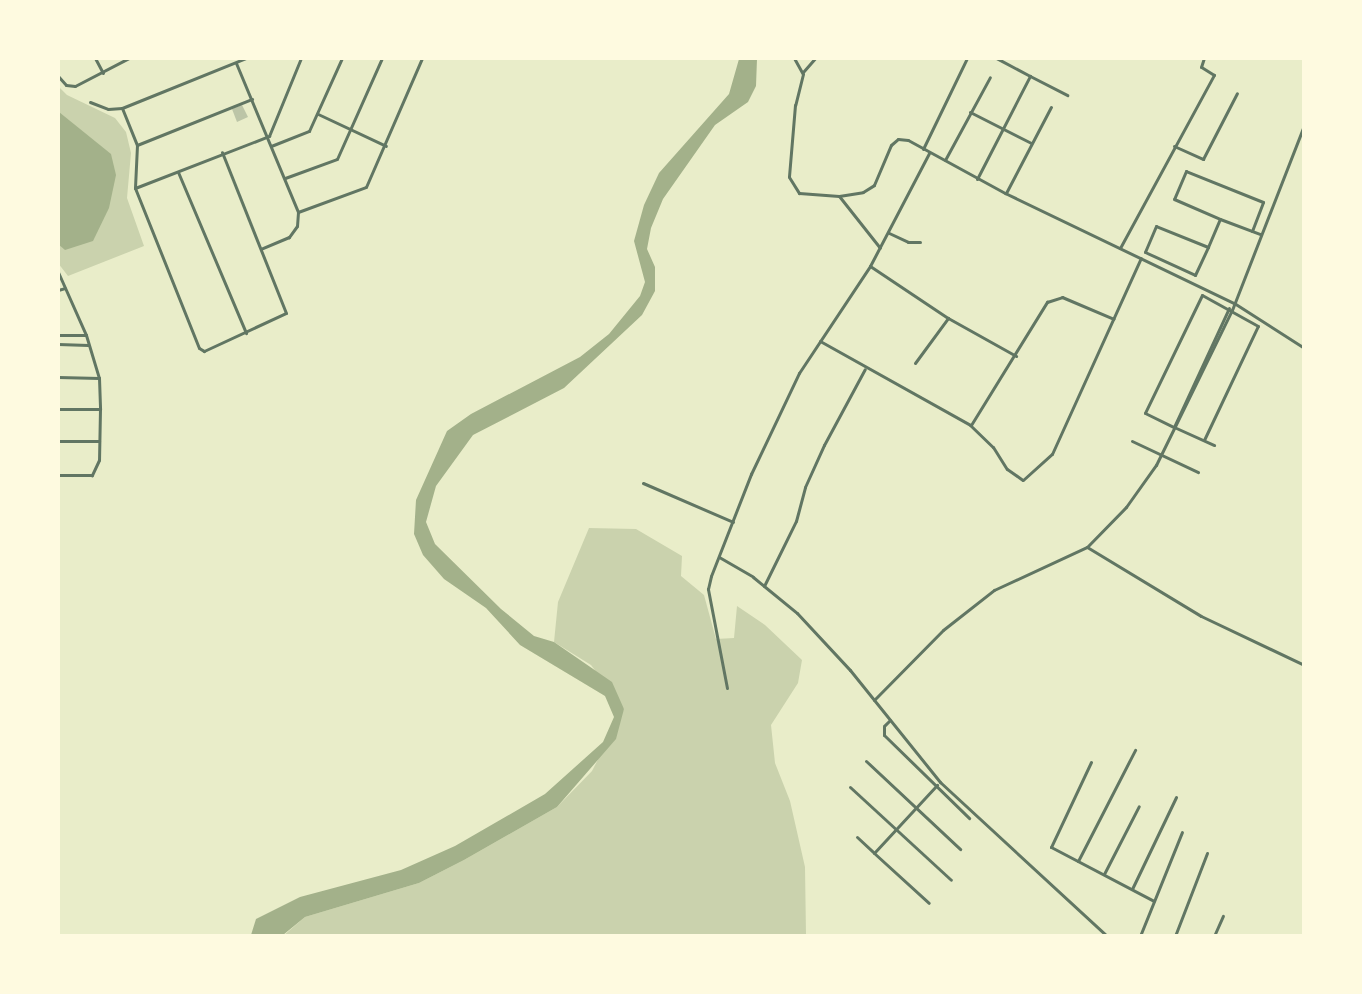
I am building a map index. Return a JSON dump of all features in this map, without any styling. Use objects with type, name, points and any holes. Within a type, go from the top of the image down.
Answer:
[{"type":"street","points":[[95,58],[103,73]]},
{"type":"street","points":[[58,76],[66,85],[75,86],[129,58]]},
{"type":"street","points":[[90,102],[108,110],[122,108],[246,58]]},
{"type":"street","points":[[135,188],[222,152],[269,136],[301,58]]},
{"type":"street","points":[[270,146],[307,133],[318,114],[342,58]]},
{"type":"street","points":[[285,178],[338,159],[382,58]]},
{"type":"street","points":[[298,212],[362,191],[386,146],[423,58]]},
{"type":"street","points":[[794,58],[802,72]]},
{"type":"street","points":[[815,58],[802,72],[795,105],[789,177],[799,193],[839,196],[863,192],[874,185],[891,145],[898,139],[924,148],[977,179],[1234,303],[1304,348]]},
{"type":"street","points":[[924,148],[967,58]]},
{"type":"street","points":[[996,58],[1067,95]]},
{"type":"street","points":[[1120,248],[1214,75],[1201,67],[1204,58]]},
{"type":"street","points":[[236,63],[269,136],[270,146],[298,212],[297,226],[289,237],[261,249]]},
{"type":"street","points":[[977,179],[1030,76]]},
{"type":"street","points":[[945,160],[990,77]]},
{"type":"street","points":[[1174,146],[1203,159],[1237,93]]},
{"type":"street","points":[[137,145],[252,99]]},
{"type":"street","points":[[1005,193],[1051,107]]},
{"type":"street","points":[[122,108],[137,145],[135,188],[199,348],[206,350],[286,313],[222,152]]},
{"type":"street","points":[[970,112],[1031,143]]},
{"type":"street","points":[[318,114],[386,146]]},
{"type":"street","points":[[874,700],[943,630],[994,590],[1087,547],[1126,507],[1161,454],[1234,303],[1304,125]]},
{"type":"street","points":[[727,688],[708,589],[719,557],[751,474],[799,373],[870,266],[929,153]]},
{"type":"street","points":[[1252,231],[1263,202],[1186,171],[1174,199],[1220,219],[1252,231],[1260,234]]},
{"type":"street","points":[[178,172],[246,333]]},
{"type":"street","points":[[839,196],[880,248]]},
{"type":"street","points":[[1208,247],[1156,226],[1145,252],[1195,275],[1208,247],[1220,219]]},
{"type":"street","points":[[889,233],[908,242],[920,242]]},
{"type":"street","points":[[820,341],[865,369],[970,425],[1019,479],[1032,475],[1052,454],[1141,258]]},
{"type":"street","points":[[870,266],[948,318],[1016,356]]},
{"type":"street","points":[[58,272],[86,335],[99,378],[100,409],[99,460],[92,475],[58,475]]},
{"type":"street","points":[[58,290],[65,288]]},
{"type":"street","points":[[1204,440],[1258,326],[1202,295],[1145,413],[1214,445]]},
{"type":"street","points":[[970,425],[1016,356],[1047,302],[1062,297],[1114,320]]},
{"type":"street","points":[[915,363],[948,318]]},
{"type":"street","points":[[58,335],[86,335]]},
{"type":"street","points":[[58,344],[88,345]]},
{"type":"street","points":[[764,586],[796,521],[805,487],[824,445],[865,369]]},
{"type":"street","points":[[58,377],[99,378]]},
{"type":"street","points":[[58,409],[100,409]]},
{"type":"street","points":[[58,441],[99,441]]},
{"type":"street","points":[[1131,441],[1198,472]]},
{"type":"street","points":[[643,483],[733,522]]},
{"type":"street","points":[[1087,547],[1201,616],[1304,665]]},
{"type":"street","points":[[719,557],[764,586],[797,613],[874,700],[940,782],[1107,936]]},
{"type":"street","points":[[890,720],[884,726],[884,735],[969,818]]},
{"type":"street","points":[[1078,861],[1135,750]]},
{"type":"street","points":[[866,761],[960,849]]},
{"type":"street","points":[[1091,762],[1052,847],[1154,901]]},
{"type":"street","points":[[874,853],[937,785]]},
{"type":"street","points":[[850,788],[951,880]]},
{"type":"street","points":[[1132,889],[1176,797]]},
{"type":"street","points":[[1104,874],[1139,806]]},
{"type":"street","points":[[1140,936],[1182,832]]},
{"type":"street","points":[[857,837],[929,903]]},
{"type":"street","points":[[1175,936],[1207,853]]},
{"type":"street","points":[[1214,936],[1223,916]]},
{"type":"shaded area","points":[[739,59],[757,59],[756,86],[748,102],[715,125],[663,199],[651,228],[647,249],[655,267],[655,291],[642,315],[564,388],[473,435],[436,486],[426,522],[435,544],[501,609],[534,636],[554,642],[612,682],[624,709],[616,739],[557,807],[464,860],[419,883],[305,917],[283,935],[251,935],[256,919],[300,897],[401,870],[455,846],[545,794],[603,742],[614,717],[605,696],[520,645],[486,608],[444,579],[423,555],[414,534],[416,500],[447,431],[471,414],[580,357],[609,334],[640,296],[645,282],[634,241],[644,205],[659,173],[729,94]]},
{"type":"shaded area","points":[[58,86],[67,95],[115,118],[126,132],[131,153],[127,198],[144,246],[68,276],[58,263]]},
{"type":"shaded area","points":[[59,112],[111,154],[116,175],[109,208],[93,241],[65,250],[58,244]]},
{"type":"shaded area","points":[[589,528],[636,529],[682,556],[681,576],[704,595],[716,639],[734,638],[737,606],[765,625],[802,660],[798,683],[771,725],[775,763],[790,801],[805,867],[806,935],[283,936],[305,917],[419,883],[464,860],[557,807],[592,771],[624,709],[591,665],[554,642],[558,602]]},
{"type":"building","points":[[242,105],[248,117],[237,122],[232,109]]}]
